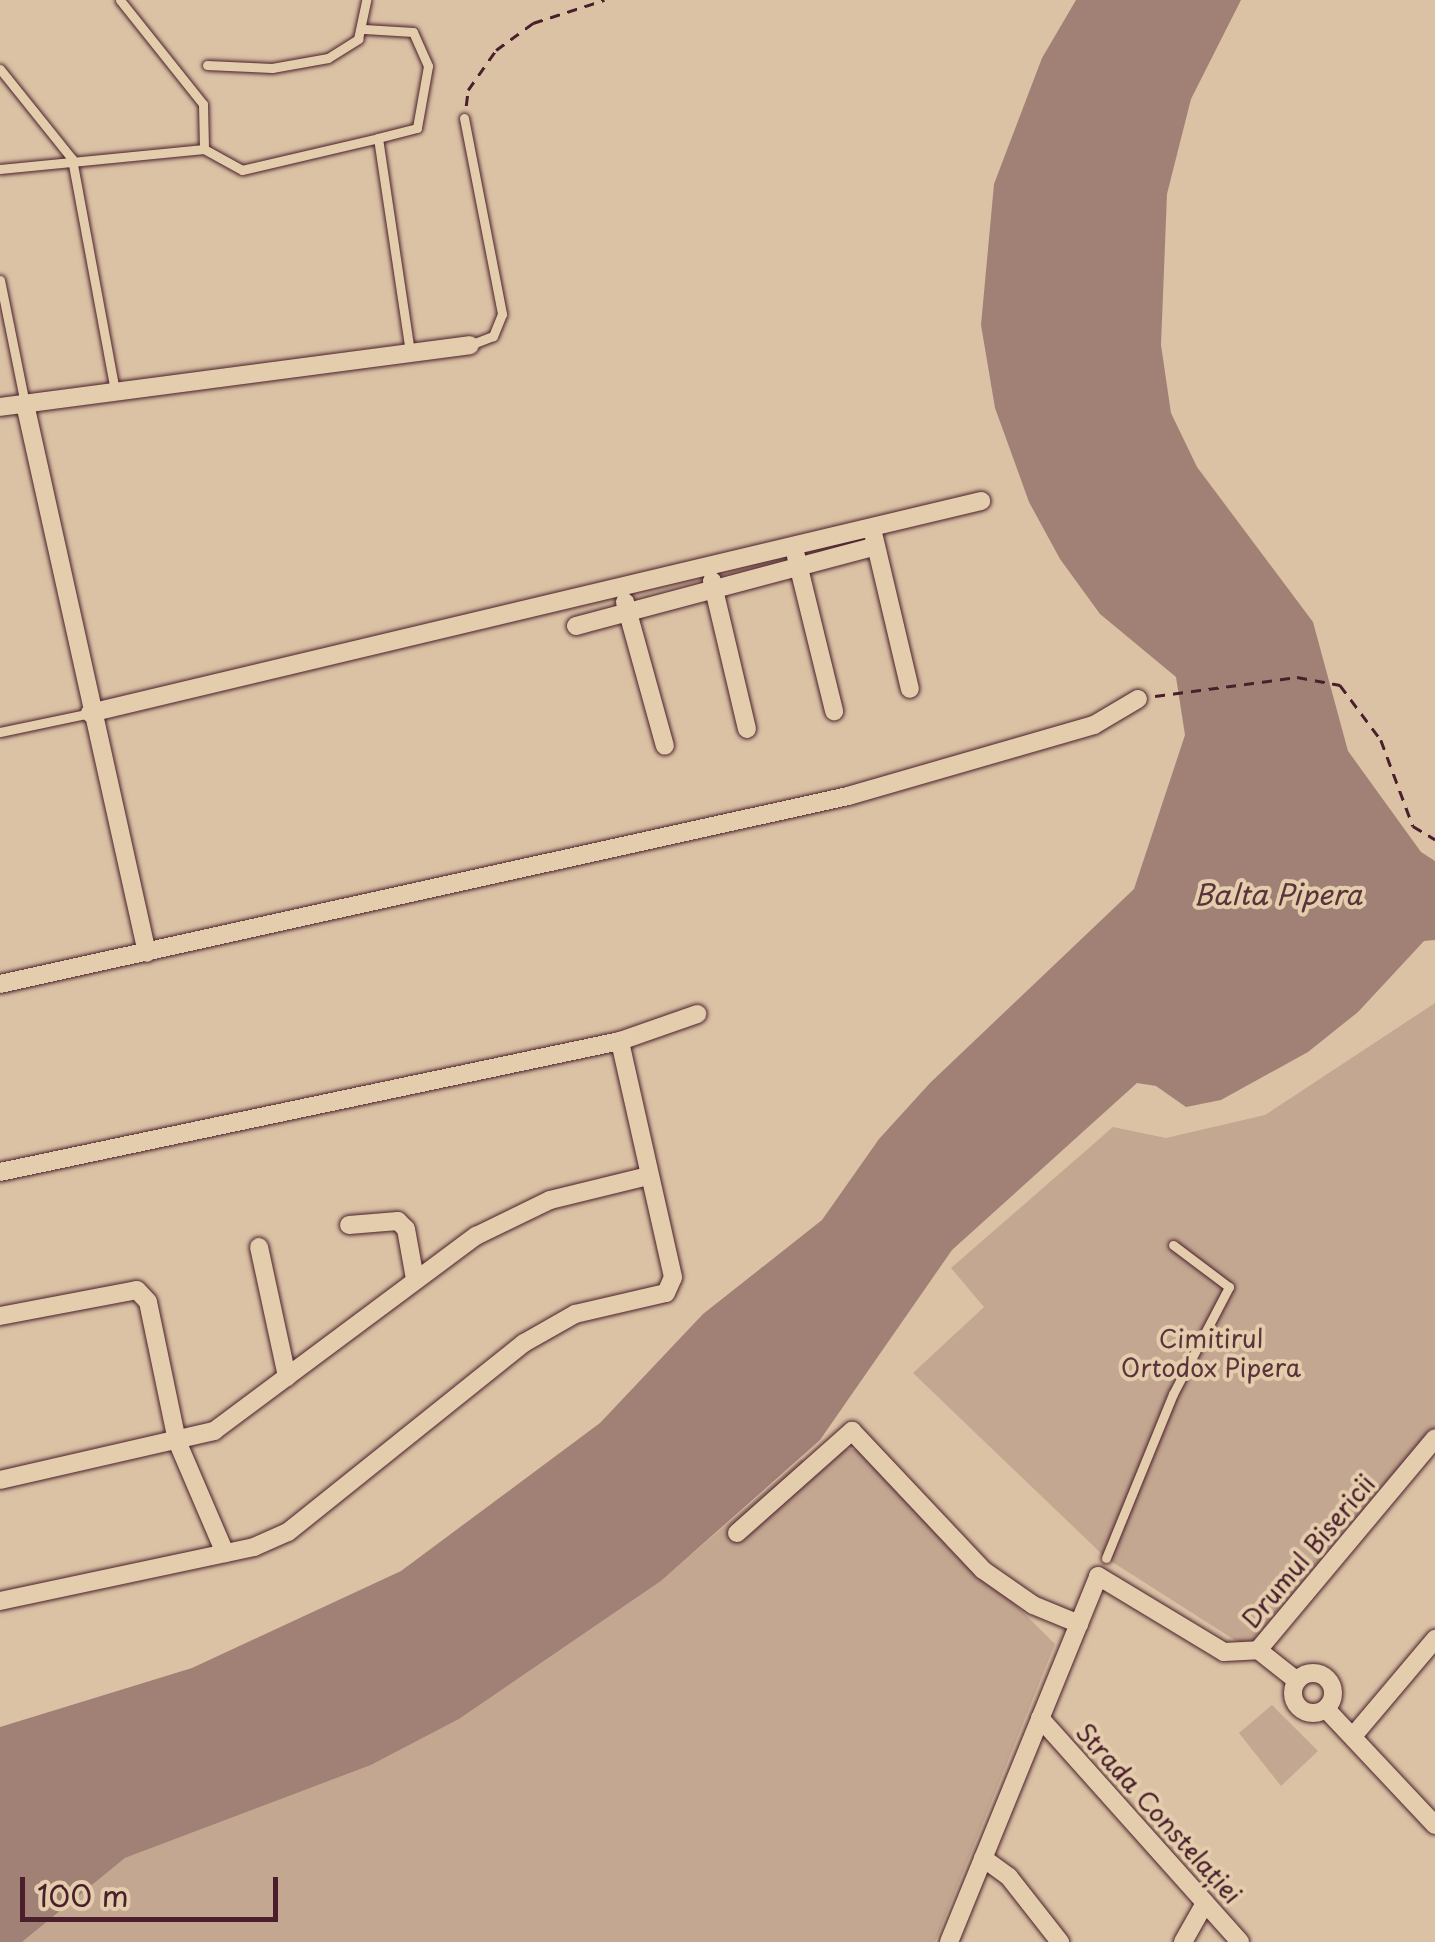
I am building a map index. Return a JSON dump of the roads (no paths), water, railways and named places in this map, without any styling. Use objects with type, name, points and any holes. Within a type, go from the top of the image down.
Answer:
[{"type":"street","points":[[0,407],[470,344]]},
{"type":"street","points":[[25,404],[90,713],[146,953]]},
{"type":"street","points":[[576,626],[798,566],[981,501]]},
{"type":"street","points":[[90,713],[794,546],[874,536]]},
{"type":"street","points":[[874,536],[910,689]]},
{"type":"street","points":[[794,546],[834,711]]},
{"type":"street","points":[[708,566],[747,729]]},
{"type":"street","points":[[621,587],[664,746]]},
{"type":"street","points":[[0,984],[848,796],[1094,725],[1138,699]]},
{"type":"street","points":[[0,1172],[620,1041],[697,1014]]},
{"type":"street","points":[[0,1601],[226,1553],[288,1532],[550,1327],[575,1314],[666,1294],[673,1278],[620,1041]]},
{"type":"street","points":[[0,1480],[214,1431],[416,1279],[508,1218],[648,1176]]},
{"type":"street","points":[[349,1225],[398,1221],[406,1229],[416,1279]]},
{"type":"street","points":[[259,1247],[287,1378]]},
{"type":"street","points":[[0,1316],[137,1290],[148,1302],[177,1441],[226,1553]]},
{"type":"street","points":[[736,1533],[852,1431],[983,1570],[1033,1605],[1079,1624]]},
{"type":"street","name":"Drumul Bisericii","points":[[1102,1567],[1224,1652],[1258,1650],[1435,1438]]},
{"type":"street","points":[[949,1942],[1102,1567]]},
{"type":"street","points":[[1354,1735],[1435,1639]]},
{"type":"street","points":[[1258,1650],[1296,1680]]},
{"type":"street","points":[[1326,1709],[1334,1693],[1326,1676],[1314,1672],[1296,1680],[1292,1692],[1299,1708],[1326,1709],[1435,1824]]},
{"type":"street","name":"Strada Constelației","points":[[1040,1718],[1240,1942]]},
{"type":"street","points":[[983,1858],[1009,1877],[1060,1942]]},
{"type":"street","points":[[1184,1942],[1205,1903]]},
{"type":"lane","points":[[120,0],[204,104],[204,149]]},
{"type":"lane","points":[[207,65],[272,68],[328,58],[352,47],[364,28],[366,0]]},
{"type":"lane","points":[[0,170],[72,159],[204,149],[242,170],[418,128],[428,66],[413,32],[364,28]]},
{"type":"lane","points":[[0,69],[72,159],[115,392]]},
{"type":"lane","points":[[464,118],[502,314],[493,336],[470,344]]},
{"type":"lane","points":[[378,138],[410,352]]},
{"type":"lane","points":[[0,280],[25,404]]},
{"type":"lane","points":[[0,732],[90,713]]},
{"type":"lane","points":[[1102,1567],[1172,1394],[1229,1286],[1172,1245]]},
{"type":"water","name":"Balta Pipera","points":[[1076,0],[1241,0],[1191,99],[1167,194],[1161,345],[1171,413],[1197,467],[1313,622],[1348,751],[1421,852],[1435,861],[1435,940],[1424,941],[1358,1012],[1308,1052],[1221,1100],[1186,1107],[1156,1086],[1137,1083],[952,1250],[820,1440],[661,1581],[459,1719],[371,1765],[125,1858],[22,1942],[0,1942],[0,1727],[192,1668],[401,1571],[600,1423],[703,1314],[822,1220],[879,1139],[930,1083],[1134,889],[1185,735],[1176,677],[1100,614],[1060,559],[1029,502],[995,408],[981,325],[994,184],[1042,58]]},
{"type":"park label","name":"Cimitirul Ortodox Pipera","points":[[1211,1354]]}]
